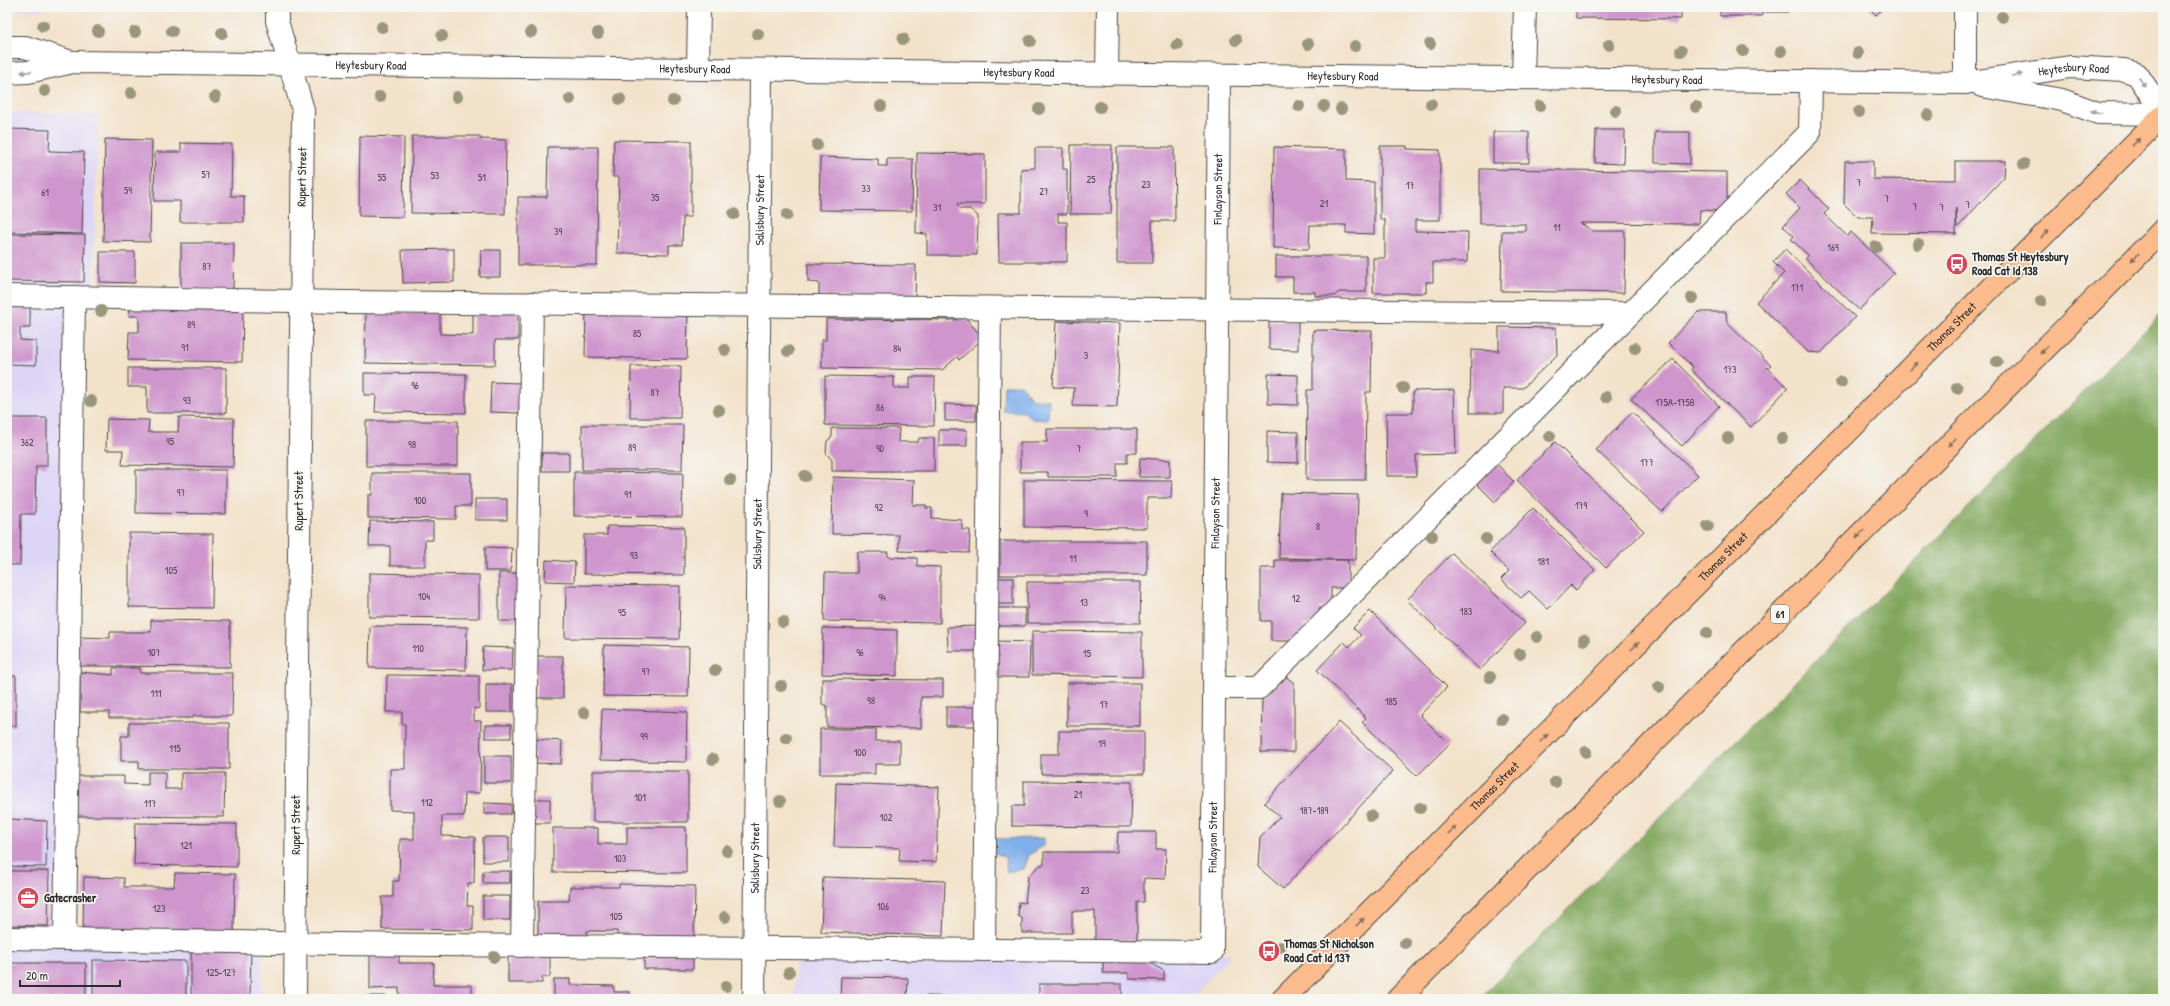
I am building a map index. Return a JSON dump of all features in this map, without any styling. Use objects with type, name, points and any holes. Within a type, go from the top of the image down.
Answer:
[{"type":"main road","name":"Thomas Street","points":[[1283,999],[2163,114]]},
{"type":"main road","name":"61","points":[[1398,999],[2163,230]]},
{"type":"street","name":"Rupert Street","points":[[277,7],[277,21],[303,110],[300,301],[295,999]]},
{"type":"street","points":[[698,7],[698,69]]},
{"type":"street","points":[[1107,74],[1108,7]]},
{"type":"street","points":[[1524,78],[1525,7]]},
{"type":"street","points":[[1965,7],[1965,83]]},
{"type":"street","name":"Heytesbury Road","points":[[7,47],[25,47],[73,62]]},
{"type":"street","name":"Heytesbury Road","points":[[7,73],[28,72],[73,62],[1965,83],[2062,100],[2098,113],[2163,114]]},
{"type":"street","name":"Heytesbury Road","points":[[1965,83],[2070,67],[2124,70],[2137,74],[2163,114]]},
{"type":"street","name":"Salisbury Street","points":[[754,999],[761,70]]},
{"type":"street","name":"Finlayson Street","points":[[984,950],[1212,952],[1218,75]]},
{"type":"street","points":[[1214,688],[1259,688],[1810,132],[1811,81]]},
{"type":"street","points":[[7,296],[532,304],[1630,314]]},
{"type":"street","points":[[64,939],[74,297]]},
{"type":"street","points":[[522,946],[532,304]]},
{"type":"street","points":[[7,938],[295,944],[984,950],[990,308]]},
{"type":"shaded area","points":[[7,7],[43,7],[43,10],[7,10]]},
{"type":"shaded area","points":[[7,112],[98,115],[93,296],[69,296],[63,934],[262,936],[261,999],[7,999]]},
{"type":"shaded area","points":[[796,952],[1232,954],[1190,999],[795,999]]},
{"type":"green space","points":[[2163,312],[2163,999],[1479,999]]},
{"type":"water","points":[[1004,385],[1021,385],[1032,399],[1049,400],[1048,420],[1032,419],[1024,412],[1003,411]]},
{"type":"water","points":[[1044,838],[1044,845],[1029,855],[1024,869],[1007,872],[1005,857],[995,853],[994,839]]},
{"type":"building","points":[[1576,7],[1681,7],[1681,19],[1576,18]]},
{"type":"building","points":[[1720,7],[1762,7],[1762,16],[1720,16]]},
{"type":"building","points":[[1765,7],[1788,7],[1788,12],[1765,12]]},
{"type":"building","points":[[1868,7],[1884,7],[1876,15]]},
{"type":"building","points":[[7,129],[50,130],[49,151],[84,152],[82,234],[7,232]]},
{"type":"building","points":[[1596,130],[1625,130],[1624,164],[1595,163]]},
{"type":"building","points":[[1493,132],[1529,132],[1529,163],[1493,163]]},
{"type":"building","points":[[1655,132],[1690,132],[1690,164],[1655,163]]},
{"type":"building","points":[[360,136],[404,137],[403,217],[359,216]]},
{"type":"building","points":[[412,136],[480,136],[480,139],[506,140],[505,214],[411,213]]},
{"type":"building","points":[[105,139],[152,140],[150,242],[103,241]]},
{"type":"building","points":[[614,140],[691,141],[691,217],[683,217],[682,245],[669,245],[669,254],[617,253],[619,177],[613,177]]},
{"type":"building","points":[[181,143],[232,144],[231,196],[244,196],[244,222],[180,222],[180,201],[154,201],[155,152],[181,152]]},
{"type":"building","points":[[1071,145],[1112,145],[1111,214],[1070,214]]},
{"type":"building","points":[[1380,146],[1407,146],[1407,149],[1440,150],[1440,220],[1415,220],[1415,231],[1468,232],[1467,262],[1433,262],[1433,282],[1426,282],[1426,293],[1373,293],[1373,258],[1385,258],[1385,220],[1380,220]]},
{"type":"building","points":[[548,147],[598,147],[597,265],[518,265],[518,197],[547,197]]},
{"type":"building","points":[[1117,147],[1174,147],[1175,221],[1152,221],[1152,263],[1117,263]]},
{"type":"building","points":[[1274,147],[1346,149],[1346,181],[1374,182],[1374,234],[1346,233],[1346,225],[1310,225],[1309,249],[1273,248]]},
{"type":"building","points":[[1035,148],[1063,148],[1063,169],[1067,169],[1067,214],[1058,214],[1058,222],[1067,222],[1067,262],[999,262],[998,213],[1021,213],[1021,169],[1035,168]]},
{"type":"building","points":[[917,153],[985,154],[985,204],[957,204],[960,209],[970,209],[978,216],[977,255],[927,255],[927,234],[916,233]]},
{"type":"building","points":[[820,157],[878,159],[878,166],[887,166],[887,159],[913,159],[912,211],[819,210]]},
{"type":"building","points":[[1845,161],[1873,161],[1873,179],[1956,180],[1956,161],[2005,161],[2004,177],[1957,228],[1956,208],[1956,234],[1872,233],[1873,217],[1858,217],[1844,204]]},
{"type":"building","points":[[1480,169],[1727,172],[1727,211],[1700,210],[1699,224],[1580,223],[1593,231],[1625,231],[1624,293],[1501,291],[1502,231],[1526,231],[1526,224],[1480,224]]},
{"type":"building","points":[[1800,180],[1829,209],[1824,214],[1847,236],[1851,232],[1894,273],[1859,310],[1805,258],[1808,255],[1791,239],[1794,236],[1783,226],[1800,208],[1786,194]]},
{"type":"building","points":[[7,234],[85,235],[84,282],[7,281]]},
{"type":"building","points":[[181,243],[234,243],[233,290],[181,289]]},
{"type":"building","points":[[454,249],[454,282],[403,283],[402,250]]},
{"type":"building","points":[[1785,249],[1855,317],[1821,353],[1808,352],[1756,302],[1784,273],[1773,262]]},
{"type":"building","points":[[481,250],[500,250],[500,277],[480,277]]},
{"type":"building","points":[[100,252],[135,252],[135,283],[100,282]]},
{"type":"building","points":[[1276,256],[1366,256],[1366,292],[1339,292],[1334,296],[1315,296],[1315,292],[1293,292],[1293,277],[1276,277]]},
{"type":"building","points":[[808,264],[916,265],[915,298],[819,297],[819,283],[808,282]]},
{"type":"building","points":[[7,302],[30,302],[30,328],[20,328],[20,340],[36,341],[36,365],[7,364]]},
{"type":"building","points":[[130,305],[243,307],[242,362],[128,360],[129,332],[139,332],[139,316],[129,316]]},
{"type":"building","points":[[473,307],[518,308],[518,340],[495,340],[495,365],[365,363],[366,312],[440,313],[440,334],[473,335]]},
{"type":"building","points":[[586,307],[688,309],[687,359],[585,357]]},
{"type":"building","points":[[1698,312],[1726,312],[1727,323],[1771,365],[1767,368],[1788,388],[1751,427],[1691,370],[1693,367],[1668,343]]},
{"type":"building","points":[[961,313],[983,338],[959,360],[957,357],[942,370],[822,368],[822,340],[826,340],[826,319],[956,320]]},
{"type":"building","points":[[1056,321],[1120,323],[1117,407],[1073,406],[1074,388],[1053,387]]},
{"type":"building","points":[[1269,321],[1298,321],[1298,350],[1269,349]]},
{"type":"building","points":[[1499,327],[1556,328],[1557,355],[1523,388],[1503,388],[1503,413],[1470,413],[1471,350],[1499,351]]},
{"type":"building","points":[[1313,330],[1372,331],[1371,392],[1366,392],[1365,480],[1306,480],[1307,390],[1313,390]]},
{"type":"building","points":[[1673,359],[1719,406],[1682,446],[1631,399]]},
{"type":"building","points":[[631,366],[681,366],[680,418],[630,418]]},
{"type":"building","points":[[128,368],[226,368],[226,413],[147,413],[147,387],[128,387]]},
{"type":"building","points":[[364,373],[466,374],[466,413],[375,412],[376,395],[364,395]]},
{"type":"building","points":[[1268,374],[1298,375],[1298,405],[1268,404]]},
{"type":"building","points":[[825,376],[894,377],[894,388],[910,388],[910,377],[935,377],[934,426],[825,425]]},
{"type":"building","points":[[491,382],[520,383],[519,413],[490,412]]},
{"type":"building","points":[[1454,390],[1456,454],[1416,455],[1416,476],[1387,476],[1386,413],[1413,413],[1413,391]]},
{"type":"building","points":[[945,404],[976,405],[976,421],[945,421]]},
{"type":"building","points":[[1632,412],[1698,475],[1662,512],[1596,450]]},
{"type":"building","points":[[179,417],[234,418],[233,467],[122,465],[123,450],[106,450],[107,419],[149,420],[148,432],[178,432]]},
{"type":"building","points":[[7,418],[47,418],[47,466],[36,466],[35,514],[21,514],[20,565],[7,565]]},
{"type":"building","points":[[366,421],[458,421],[458,466],[366,466]]},
{"type":"building","points":[[582,425],[683,425],[682,470],[582,470]]},
{"type":"building","points":[[832,428],[899,428],[898,442],[918,442],[919,438],[934,438],[934,471],[832,471],[832,460],[826,453],[827,441],[832,437]]},
{"type":"building","points":[[1047,429],[1137,429],[1137,453],[1127,453],[1127,463],[1117,463],[1117,477],[1048,477],[1048,472],[1020,472],[1020,442],[1047,442]]},
{"type":"building","points":[[939,430],[967,430],[967,446],[939,446]]},
{"type":"building","points":[[1267,431],[1298,432],[1298,463],[1267,462]]},
{"type":"building","points":[[1555,442],[1644,531],[1606,568],[1517,480]]},
{"type":"building","points":[[542,453],[569,453],[569,471],[542,471]]},
{"type":"building","points":[[1140,458],[1170,460],[1170,477],[1139,477]]},
{"type":"building","points":[[1495,462],[1514,482],[1495,502],[1475,482]]},
{"type":"building","points":[[136,470],[226,470],[226,514],[136,513]]},
{"type":"building","points":[[574,472],[683,473],[682,517],[574,516]]},
{"type":"building","points":[[372,473],[471,473],[471,506],[456,506],[456,519],[368,518],[368,495],[372,495]]},
{"type":"building","points":[[833,477],[914,480],[913,505],[926,505],[926,508],[932,508],[932,518],[962,520],[962,530],[970,530],[969,553],[899,551],[899,535],[832,534]]},
{"type":"building","points":[[1024,480],[1172,481],[1171,498],[1147,498],[1147,528],[1024,527]]},
{"type":"building","points":[[1281,493],[1358,495],[1356,560],[1279,558]]},
{"type":"building","points":[[475,499],[507,499],[507,520],[475,520]]},
{"type":"building","points":[[1533,508],[1595,570],[1576,590],[1571,585],[1548,609],[1529,591],[1521,598],[1501,579],[1509,571],[1490,552]]},
{"type":"building","points":[[370,521],[433,522],[433,540],[425,540],[425,566],[390,566],[390,546],[369,546]]},
{"type":"building","points":[[607,526],[684,527],[684,575],[584,574],[584,535],[607,535]]},
{"type":"building","points":[[129,533],[213,534],[212,608],[129,607]]},
{"type":"building","points":[[1000,541],[1147,541],[1147,575],[1000,575]]},
{"type":"building","points":[[485,547],[512,548],[511,571],[485,571]]},
{"type":"building","points":[[857,552],[888,552],[888,557],[917,558],[917,566],[940,567],[940,623],[824,621],[825,573],[857,573]]},
{"type":"building","points":[[1452,553],[1525,623],[1480,670],[1407,600]]},
{"type":"building","points":[[546,560],[575,562],[574,582],[545,581]]},
{"type":"building","points":[[1275,560],[1348,560],[1348,588],[1331,588],[1331,608],[1319,608],[1319,619],[1312,625],[1304,625],[1304,641],[1271,641],[1271,621],[1261,621],[1261,568],[1275,568]]},
{"type":"building","points":[[369,573],[479,575],[479,618],[369,617]]},
{"type":"building","points":[[499,573],[521,573],[520,621],[499,621]]},
{"type":"building","points":[[993,578],[1013,578],[1013,604],[993,604]]},
{"type":"building","points":[[1027,582],[1141,582],[1140,623],[1027,623]]},
{"type":"building","points":[[566,585],[680,586],[679,639],[565,638]]},
{"type":"building","points":[[997,608],[1025,608],[1025,626],[997,626]]},
{"type":"building","points":[[1370,611],[1447,687],[1420,715],[1449,744],[1417,776],[1362,722],[1366,718],[1317,670],[1344,642],[1349,647],[1361,635],[1353,628]]},
{"type":"building","points":[[151,620],[230,621],[230,667],[78,666],[78,637],[110,638],[110,632],[151,632]]},
{"type":"building","points":[[370,626],[467,627],[466,670],[369,668]]},
{"type":"building","points":[[977,626],[977,651],[948,651],[947,627]]},
{"type":"building","points":[[823,628],[897,630],[897,676],[822,674]]},
{"type":"building","points":[[1032,631],[1142,632],[1142,677],[1032,675]]},
{"type":"building","points":[[998,641],[1030,642],[1029,677],[998,677]]},
{"type":"building","points":[[604,645],[689,647],[688,697],[603,696]]},
{"type":"building","points":[[483,647],[513,648],[512,670],[482,670]]},
{"type":"building","points":[[536,656],[563,656],[563,698],[536,698]]},
{"type":"building","points":[[113,668],[140,668],[140,673],[233,673],[232,716],[193,716],[193,718],[109,718],[109,712],[80,712],[80,672],[113,675]]},
{"type":"building","points":[[7,675],[16,676],[16,726],[7,726]]},
{"type":"building","points":[[387,675],[479,676],[479,709],[474,708],[474,721],[481,721],[480,793],[465,793],[464,816],[442,816],[442,836],[475,837],[474,883],[468,883],[467,906],[473,906],[473,930],[382,929],[382,897],[393,897],[393,881],[399,881],[400,839],[414,839],[414,811],[390,810],[390,769],[405,769],[405,724],[402,724],[402,712],[386,712]]},
{"type":"building","points":[[1284,675],[1294,683],[1294,752],[1261,752],[1262,698]]},
{"type":"building","points":[[822,679],[943,680],[943,697],[921,697],[921,728],[827,727],[827,706],[822,704]]},
{"type":"building","points":[[1067,683],[1140,683],[1140,726],[1067,726]]},
{"type":"building","points":[[486,684],[512,684],[512,712],[486,712]]},
{"type":"building","points":[[946,707],[978,707],[978,726],[946,726]]},
{"type":"building","points":[[602,709],[687,712],[686,762],[600,760]]},
{"type":"building","points":[[1339,722],[1393,771],[1283,889],[1258,867],[1260,837],[1280,817],[1264,803]]},
{"type":"building","points":[[129,723],[229,723],[229,769],[139,769],[139,761],[121,761],[121,736],[129,736]]},
{"type":"building","points":[[485,725],[511,725],[511,738],[485,738]]},
{"type":"building","points":[[820,729],[876,729],[876,741],[900,741],[900,764],[875,764],[875,774],[820,774]]},
{"type":"building","points":[[1059,731],[1144,731],[1144,774],[1041,774],[1041,754],[1059,754]]},
{"type":"building","points":[[534,739],[562,741],[561,764],[534,763]]},
{"type":"building","points":[[484,756],[511,756],[511,783],[484,783]]},
{"type":"building","points":[[593,771],[688,771],[688,822],[593,822]]},
{"type":"building","points":[[148,772],[165,772],[165,789],[181,789],[181,773],[225,773],[224,817],[76,816],[77,776],[124,776],[124,784],[148,785]]},
{"type":"building","points":[[1024,781],[1132,782],[1131,827],[1012,826],[1012,806],[1024,806]]},
{"type":"building","points":[[836,783],[939,787],[936,862],[899,861],[900,848],[834,847]]},
{"type":"building","points":[[534,799],[550,799],[550,823],[533,823]]},
{"type":"building","points":[[484,803],[511,804],[511,814],[484,814]]},
{"type":"building","points":[[9,819],[47,821],[46,867],[8,866]]},
{"type":"building","points":[[135,823],[237,824],[237,867],[134,865]]},
{"type":"building","points":[[627,827],[686,827],[686,873],[553,872],[553,828],[598,828],[598,844],[627,844]]},
{"type":"building","points":[[1118,832],[1156,832],[1156,849],[1166,849],[1165,879],[1144,878],[1144,902],[1137,902],[1137,940],[1095,940],[1095,911],[1072,911],[1072,933],[1022,933],[1022,918],[1018,916],[1019,902],[1025,903],[1028,876],[1040,865],[1044,865],[1044,852],[1117,852]]},
{"type":"building","points":[[483,837],[509,837],[509,862],[483,862]]},
{"type":"building","name":"Gatecrasher","points":[[7,871],[49,871],[48,926],[7,925]]},
{"type":"building","points":[[483,871],[510,871],[510,883],[483,883]]},
{"type":"building","points":[[175,873],[235,874],[234,931],[83,928],[84,877],[124,878],[124,887],[174,887]]},
{"type":"building","points":[[823,877],[945,881],[943,936],[821,932]]},
{"type":"building","points":[[619,884],[695,886],[694,938],[617,937],[617,931],[587,931],[587,937],[538,936],[538,901],[569,901],[570,887],[619,887]]},
{"type":"building","points":[[483,896],[510,896],[510,920],[483,920]]},
{"type":"building","points":[[191,946],[251,946],[250,999],[191,999]]},
{"type":"building","points":[[370,949],[399,949],[399,963],[434,963],[433,985],[472,985],[472,999],[399,999],[399,988],[370,989]]},
{"type":"building","points":[[508,950],[550,951],[550,977],[542,977],[542,983],[508,983]]},
{"type":"building","points":[[644,951],[693,951],[693,969],[644,969]]},
{"type":"building","points":[[1103,957],[1139,957],[1164,971],[1164,980],[1129,979],[1129,973],[1103,973]]},
{"type":"building","points":[[93,960],[186,961],[186,999],[93,999]]},
{"type":"building","points":[[7,963],[86,963],[86,999],[7,999]]},
{"type":"building","points":[[841,977],[908,978],[907,999],[840,999]]},
{"type":"building","points":[[554,979],[570,979],[570,985],[614,986],[614,992],[630,992],[630,999],[554,999]]},
{"type":"building","points":[[1039,984],[1122,984],[1122,999],[1039,999]]},
{"type":"building","points":[[357,996],[387,996],[387,999],[357,999]]},
{"type":"building","points":[[924,996],[985,997],[985,999],[924,999]]},
{"type":"place","name":"Thomas St Heytesbury Road Cat Id 138","points":[[1957,264]]},
{"type":"place","name":"Gatecrasher","points":[[28,898]]},
{"type":"place","name":"Thomas St Nicholson Road Cat Id 137","points":[[1269,951]]}]
